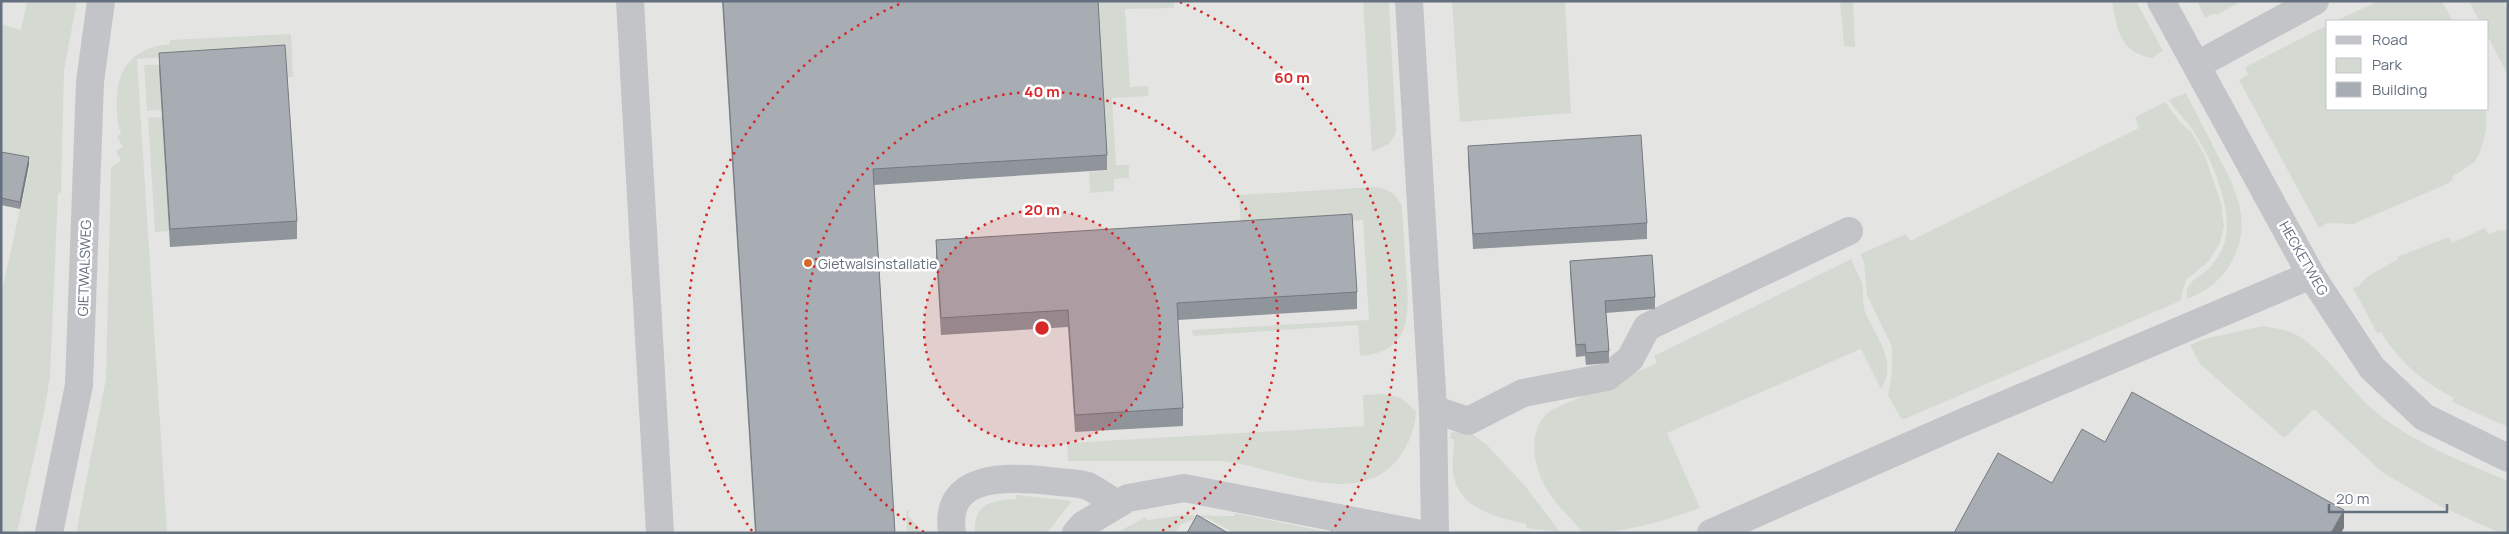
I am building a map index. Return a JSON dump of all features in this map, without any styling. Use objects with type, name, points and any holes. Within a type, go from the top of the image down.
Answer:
[{"type":"lane","name":"GIETWALSWEG","points":[[49,533],[80,385],[90,82],[101,1]]},
{"type":"lane","points":[[630,1],[660,533]]},
{"type":"lane","points":[[1409,1],[1434,409],[1435,533]]},
{"type":"lane","name":"HECKETWEG","points":[[2162,1],[2312,275],[2372,368],[2424,417],[2508,458]]},
{"type":"lane","points":[[2197,65],[2315,1]]},
{"type":"lane","points":[[1434,409],[1468,421],[1523,393],[1607,377],[1630,360],[1647,327],[1848,231]]},
{"type":"lane","points":[[1710,533],[1959,424],[2312,275]]},
{"type":"lane","points":[[952,533],[952,508],[959,495],[986,480],[1011,477],[1087,486],[1118,504]]},
{"type":"lane","points":[[1076,533],[1083,525],[1128,498],[1184,488],[1416,533]]},
{"type":"shaded area","points":[[1,1],[2508,1],[2508,533],[1,533]]},
{"type":"green space","points":[[27,1],[77,1],[64,70],[61,192],[58,194],[50,376],[45,408],[17,533],[1,533],[1,295],[30,164],[1,157],[1,24],[21,30]]},
{"type":"green space","points":[[1097,1],[1174,1],[1174,8],[1125,9],[1130,87],[1148,86],[1149,96],[1112,98],[1116,165],[1129,165],[1129,178],[1114,179],[1114,191],[1090,193],[1089,172],[1107,171]]},
{"type":"green space","points":[[1363,1],[1389,1],[1396,133],[1389,144],[1372,152]]},
{"type":"green space","points":[[1452,1],[1565,1],[1571,113],[1460,122]]},
{"type":"green space","points":[[1840,1],[1853,1],[1855,47],[1844,46]]},
{"type":"green space","points":[[2112,1],[2136,1],[2163,51],[2152,58],[2133,51],[2118,30]]},
{"type":"green space","points":[[2197,1],[2236,1],[2237,4],[2216,15],[2215,13],[2205,18]]},
{"type":"green space","points":[[2378,1],[2442,1],[2452,20],[2338,20]]},
{"type":"green space","points":[[2469,1],[2503,1],[2508,12],[2508,75],[2489,39],[2489,20],[2478,20]]},
{"type":"green space","points":[[2326,26],[2326,110],[2486,110],[2486,131],[2480,152],[2475,162],[2453,176],[2452,180],[2447,184],[2353,224],[2327,223],[2319,228],[2239,80],[2248,75],[2245,67]]},
{"type":"green space","points":[[291,34],[293,77],[287,77],[286,62],[159,70],[161,110],[147,111],[144,65],[170,64],[171,57],[137,59],[167,533],[76,533],[106,379],[111,167],[121,161],[116,151],[123,147],[117,137],[121,133],[119,129],[117,99],[121,76],[125,67],[139,54],[148,49],[170,44],[170,40]]},
{"type":"green space","points":[[2186,93],[2236,193],[2241,219],[2238,247],[2224,274],[2201,293],[2187,299],[2188,288],[2191,283],[2210,267],[2222,250],[2227,220],[2221,189],[2209,159],[2192,130],[2169,100]]},
{"type":"green space","points":[[2165,102],[2180,122],[2192,133],[2205,156],[2221,203],[2224,226],[2220,243],[2209,261],[2186,280],[2180,301],[1902,420],[1888,396],[1892,371],[1892,347],[1867,295],[1864,262],[1860,254],[1906,234],[1910,241],[2139,128],[2135,117]]},
{"type":"green space","points":[[162,117],[169,231],[155,232],[148,118]]},
{"type":"green space","points":[[1375,187],[1392,193],[1402,207],[1408,299],[1407,313],[1399,338],[1390,347],[1378,353],[1360,356],[1358,325],[1193,336],[1192,330],[1369,320],[1363,220],[1241,227],[1239,195]]},
{"type":"green space","points":[[2485,228],[2488,234],[2500,230],[2508,231],[2508,427],[2452,402],[2454,398],[2422,378],[2404,362],[2381,332],[2377,333],[2353,288],[2359,286],[2367,277],[2398,259],[2397,257],[2449,237],[2452,243]]},
{"type":"green space","points":[[1851,259],[1862,283],[1866,314],[1880,341],[1887,360],[1886,379],[1881,389],[1861,349],[1667,433],[1700,508],[1643,526],[1583,533],[1550,494],[1537,468],[1534,447],[1535,436],[1543,418],[1551,410],[1657,363],[1654,356]]},
{"type":"green space","points":[[2263,326],[2293,333],[2304,340],[2316,349],[2359,396],[2382,417],[2412,437],[2443,453],[2508,481],[2508,533],[2500,533],[2440,506],[2382,472],[2314,409],[2284,438],[2199,363],[2190,345],[2204,339]]},
{"type":"green space","points":[[1386,394],[1401,398],[1416,411],[1413,431],[1405,449],[1397,460],[1380,475],[1360,482],[1338,484],[1314,482],[1223,461],[1068,461],[1067,443],[1364,426],[1363,395]]},
{"type":"green space","points":[[1451,432],[1472,434],[1487,445],[1525,486],[1560,532],[1526,528],[1526,524],[1504,519],[1483,511],[1465,498],[1458,489],[1453,474],[1454,439],[1450,439]]},
{"type":"green space","points":[[1016,495],[1072,501],[1047,533],[975,533],[977,515],[981,509],[992,502],[1016,499]]},
{"type":"green space","points":[[906,510],[909,510],[908,515],[923,533],[907,533]]},
{"type":"green space","points":[[1235,513],[1332,533],[1234,533],[1207,518],[1199,518],[1181,524],[1175,533],[1116,533],[1146,517],[1147,520],[1184,515],[1234,516]]},
{"type":"building","name":"Gietwalsinstallatie","points":[[723,1],[1098,1],[1107,155],[873,169],[895,533],[756,533]]},
{"type":"building","points":[[285,45],[297,221],[170,229],[159,53]]},
{"type":"building","points":[[1641,135],[1647,223],[1473,234],[1468,146]]},
{"type":"building","points":[[1,152],[29,157],[20,202],[1,198]]},
{"type":"building","points":[[1352,214],[1357,292],[1177,303],[1183,408],[1075,415],[1068,310],[941,318],[936,240]]},
{"type":"building","points":[[1652,255],[1655,297],[1605,301],[1609,351],[1586,353],[1585,344],[1576,345],[1570,261]]},
{"type":"building","points":[[2132,392],[2344,510],[2331,533],[1954,533],[1998,453],[2052,483],[2082,429],[2105,442]]},
{"type":"building","points":[[1197,515],[1228,533],[1187,533]]},
{"type":"place","name":"Gietwalsinstallatie","points":[[808,263]]}]
